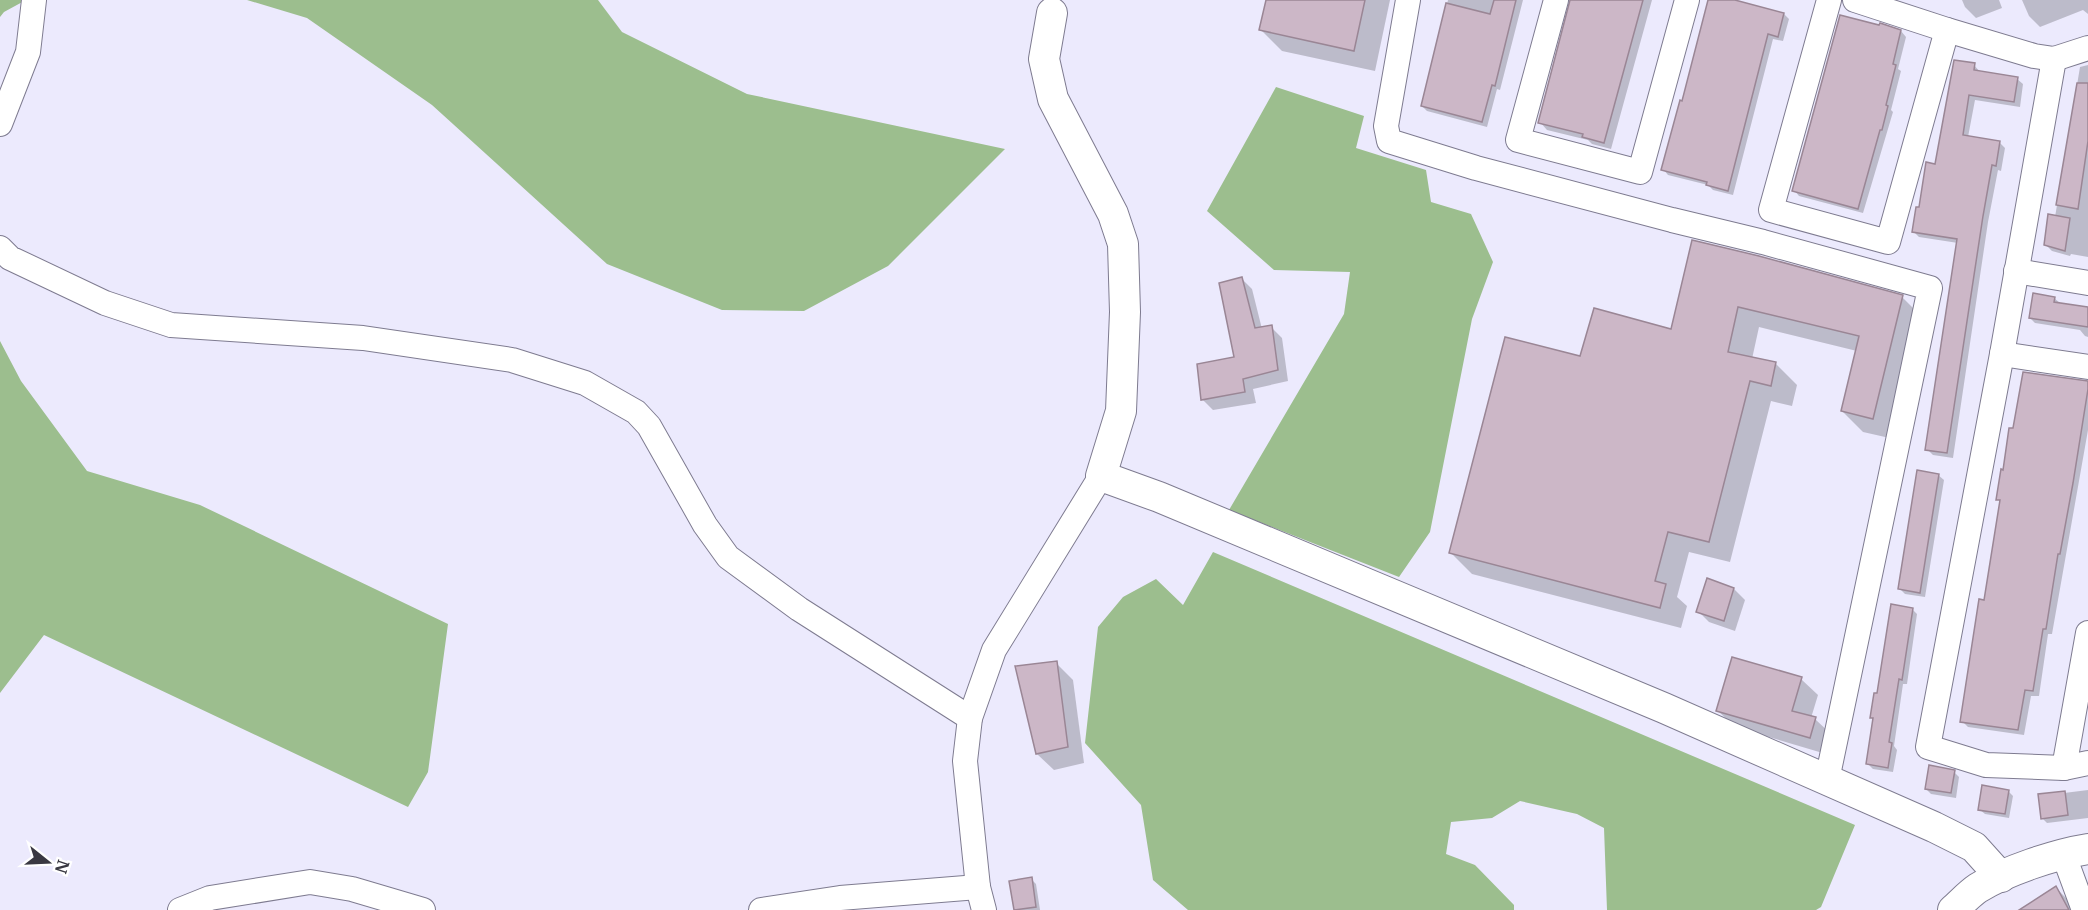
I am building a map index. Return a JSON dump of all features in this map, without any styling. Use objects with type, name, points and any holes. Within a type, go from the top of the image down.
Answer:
[{"type":"street","points":[[0,124],[28,51],[34,0]]},
{"type":"street","points":[[1408,0],[1386,126],[1389,141],[1476,168],[1930,288],[1827,780]]},
{"type":"street","points":[[1556,0],[1518,140],[1640,172],[1687,0]]},
{"type":"street","points":[[1829,0],[1771,210],[1888,242],[1947,30]]},
{"type":"street","points":[[1856,0],[2034,56],[2054,59],[2088,48]]},
{"type":"street","points":[[984,910],[978,887],[965,760],[970,718],[994,650],[1101,476],[1121,411],[1125,312],[1123,243],[1113,214],[1053,99],[1044,59],[1054,6]]},
{"type":"street","points":[[2054,59],[2002,354],[1928,747],[1986,765],[2064,768],[2088,763]]},
{"type":"street","points":[[0,248],[10,258],[105,303],[171,325],[363,338],[512,360],[585,383],[636,412],[649,426],[705,525],[728,557],[800,609],[970,718]]},
{"type":"street","points":[[2016,271],[2088,283]]},
{"type":"street","points":[[2002,354],[2088,367]]},
{"type":"street","points":[[1101,476],[1159,497],[1653,704],[1934,827],[1974,847],[2001,877]]},
{"type":"street","points":[[2064,768],[2088,633]]},
{"type":"street","points":[[1953,910],[1977,889],[2001,877],[2075,851],[2084,910]]},
{"type":"street","points":[[180,910],[210,898],[310,882],[352,889],[423,910]]},
{"type":"street","points":[[760,910],[840,898],[978,887]]},
{"type":"green space","points":[[0,0],[26,0],[4,12],[0,17]]},
{"type":"green space","points":[[247,0],[598,0],[622,32],[747,94],[1005,149],[888,266],[804,311],[722,310],[607,264],[432,105],[307,18]]},
{"type":"green space","points":[[1276,87],[1364,116],[1356,148],[1426,170],[1431,202],[1471,214],[1493,262],[1472,319],[1430,532],[1399,577],[1229,510],[1344,314],[1350,272],[1274,270],[1207,211]]},
{"type":"green space","points":[[0,341],[21,381],[87,471],[200,505],[448,624],[428,772],[408,807],[44,635],[0,693]]},
{"type":"green space","points":[[1213,552],[1855,825],[1821,907],[1816,910],[1607,910],[1604,828],[1577,814],[1520,801],[1492,818],[1451,822],[1446,854],[1475,865],[1514,905],[1514,910],[1188,910],[1153,880],[1141,805],[1085,743],[1098,627],[1123,597],[1156,579],[1183,605]]},
{"type":"building","points":[[1266,0],[1365,0],[1354,51],[1259,30]]},
{"type":"building","points":[[1494,0],[1516,0],[1495,86],[1492,85],[1482,122],[1421,106],[1446,3],[1490,14]]},
{"type":"building","points":[[1570,0],[1643,0],[1604,143],[1582,137],[1583,134],[1538,123]]},
{"type":"building","points":[[1708,0],[1735,0],[1784,13],[1778,37],[1768,34],[1728,191],[1706,185],[1707,182],[1661,170],[1680,100],[1682,101]]},
{"type":"building","points":[[1840,15],[1901,30],[1893,64],[1896,65],[1886,105],[1888,106],[1858,209],[1792,191]]},
{"type":"building","points":[[1954,60],[1975,63],[1974,70],[2018,77],[2014,102],[1969,95],[1963,135],[2000,141],[1996,166],[1992,165],[1983,216],[1947,453],[1925,450],[1957,239],[1912,232],[1916,207],[1919,207],[1926,162],[1935,164]]},
{"type":"building","points":[[2077,83],[2088,83],[2088,141],[2078,209],[2056,205]]},
{"type":"building","points":[[2048,214],[2070,218],[2065,251],[2044,245]]},
{"type":"building","points":[[1692,240],[1903,295],[1873,419],[1841,411],[1859,336],[1738,307],[1728,352],[1776,362],[1771,386],[1750,381],[1709,542],[1668,532],[1655,581],[1666,584],[1660,608],[1449,553],[1505,337],[1580,356],[1594,308],[1671,329]]},
{"type":"building","points":[[1242,277],[1255,328],[1272,325],[1278,370],[1243,379],[1245,392],[1201,400],[1197,364],[1234,357],[1219,283]]},
{"type":"building","points":[[2033,293],[2055,297],[2054,302],[2088,307],[2088,327],[2029,318]]},
{"type":"building","points":[[2023,372],[2088,381],[2088,389],[2046,629],[2043,629],[2033,691],[2025,690],[2018,730],[1960,722],[1979,599],[1984,600],[2000,500],[1996,500],[2001,469],[2003,470],[2009,428],[2013,428]]},
{"type":"building","points":[[1917,470],[1939,474],[1920,593],[1898,589]]},
{"type":"building","points":[[1707,578],[1734,588],[1724,621],[1696,612]]},
{"type":"building","points":[[1891,604],[1913,608],[1902,680],[1899,679],[1889,742],[1892,743],[1888,768],[1866,764],[1873,718],[1870,718],[1874,693],[1877,693]]},
{"type":"building","points":[[1732,657],[1802,677],[1792,711],[1816,717],[1810,738],[1716,711]]},
{"type":"building","points":[[1057,661],[1068,747],[1036,754],[1015,666]]},
{"type":"building","points":[[1929,765],[1955,770],[1951,793],[1925,789]]},
{"type":"building","points":[[1982,785],[2009,790],[2005,814],[1978,810]]},
{"type":"building","points":[[2065,791],[2068,815],[2041,819],[2038,794]]},
{"type":"building","points":[[1032,877],[1036,907],[1014,910],[1009,881]]},
{"type":"building","points":[[2056,886],[2069,910],[2019,910]]}]
